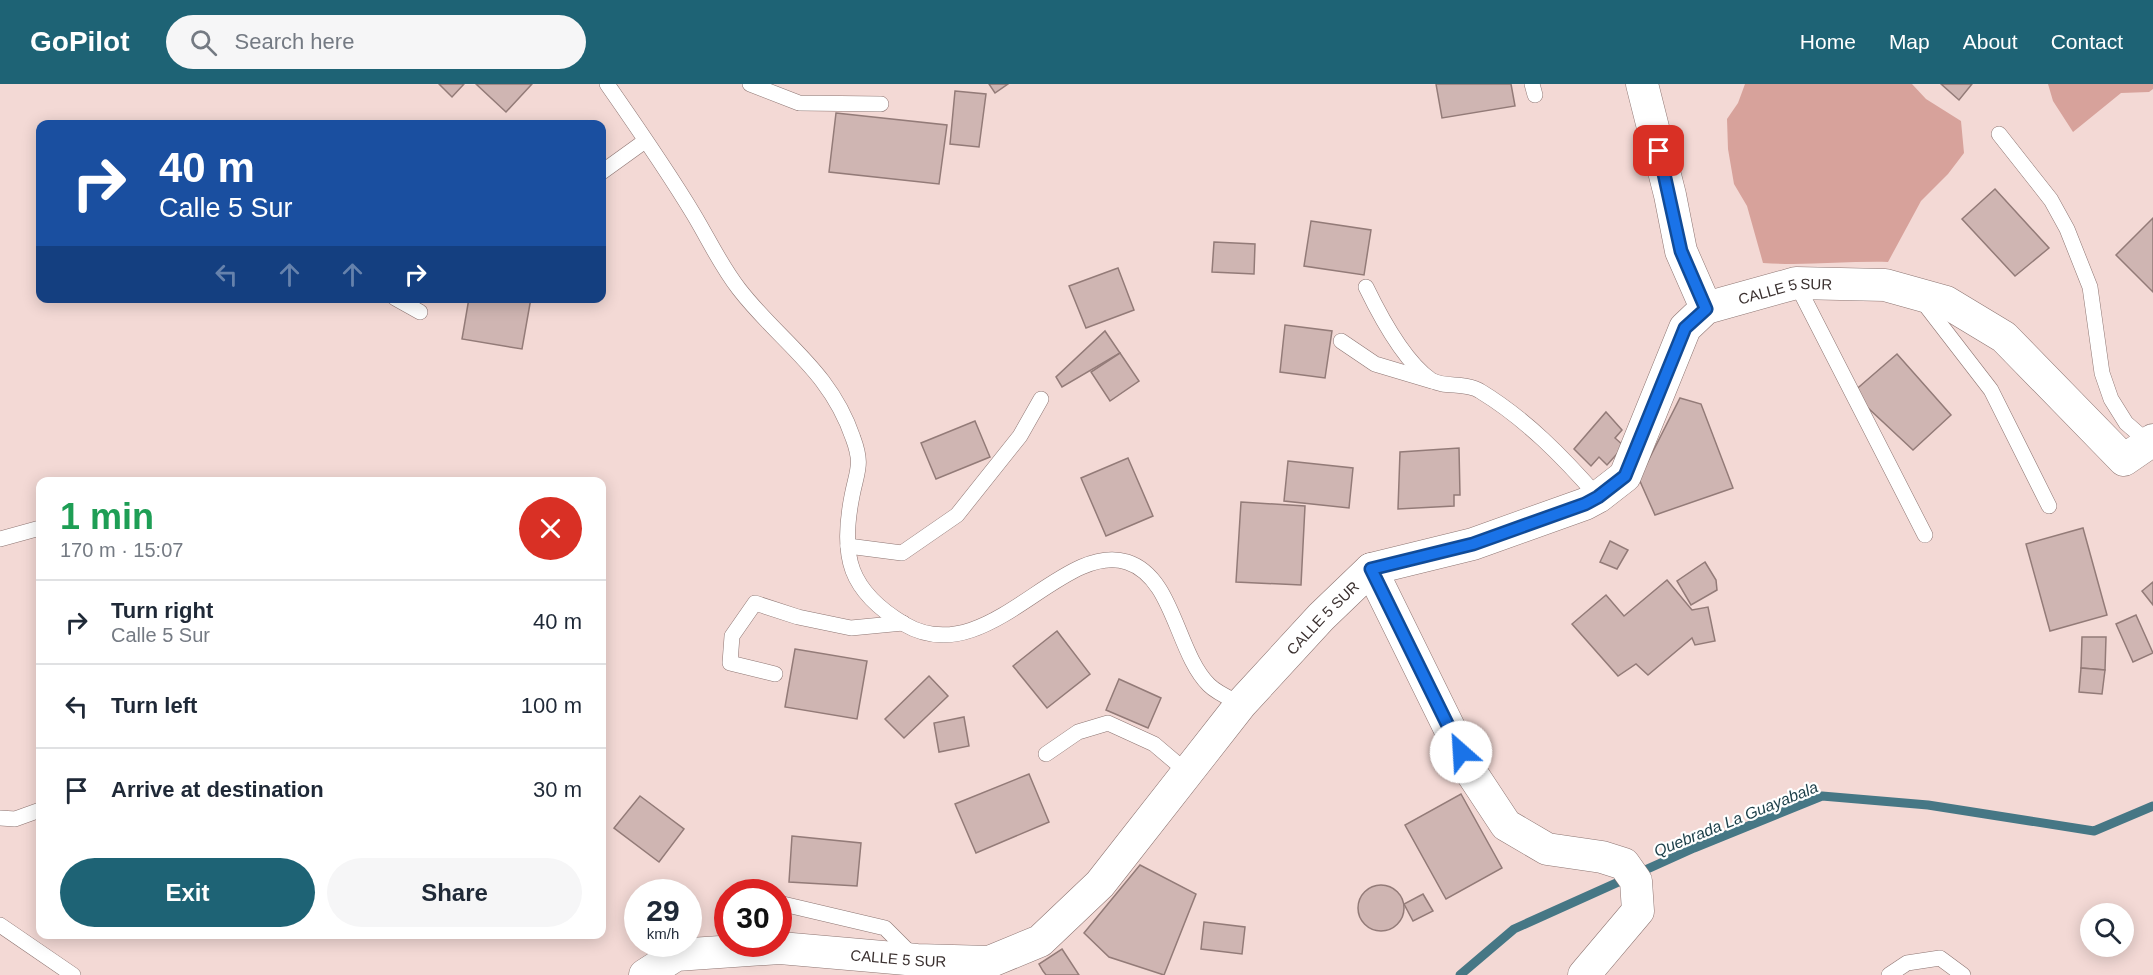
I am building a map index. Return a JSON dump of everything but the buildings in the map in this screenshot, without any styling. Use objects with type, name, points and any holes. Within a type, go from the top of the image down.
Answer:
[{"type":"street","points":[[1642,84],[1670,195],[1681,251],[1706,309]]},
{"type":"street","name":"CALLE 5 SUR","points":[[645,975],[676,955],[768,949],[916,960],[989,962],[1040,941],[1100,884],[1241,704],[1321,617],[1371,569],[1473,544],[1598,497],[1625,476],[1685,328],[1706,309],[1796,283],[1885,285],[1946,302],[2004,337],[2145,452]]},
{"type":"street","points":[[1371,569],[1471,772],[1506,825],[1547,849],[1602,857],[1630,873],[1638,911],[1584,975]]},
{"type":"lane","points":[[607,84],[738,288],[762,317],[812,366],[844,415],[860,465],[852,496],[848,546],[849,565],[863,593],[903,623],[930,634],[944,636],[970,631],[1093,562],[1116,560],[1128,562],[1151,577],[1188,653],[1209,686],[1241,704]]},
{"type":"lane","points":[[750,84],[799,103],[880,104]]},
{"type":"lane","points":[[1999,134],[2051,200],[2067,229],[2090,287],[2105,382],[2126,423],[2145,452]]},
{"type":"lane","points":[[606,169],[645,141]]},
{"type":"lane","points":[[1796,283],[1925,535]]},
{"type":"lane","points":[[1366,287],[1378,313],[1406,354],[1432,381]]},
{"type":"lane","points":[[1917,294],[1991,390],[2049,507]]},
{"type":"lane","points":[[404,303],[420,312]]},
{"type":"lane","points":[[1341,341],[1375,364],[1432,381],[1477,389],[1534,430],[1598,497]]},
{"type":"lane","points":[[848,546],[902,553],[957,515],[1020,436],[1041,399]]},
{"type":"lane","points":[[0,539],[36,527]]},
{"type":"lane","points":[[775,674],[730,663],[732,636],[755,603],[798,617],[851,628],[903,623]]},
{"type":"lane","points":[[1046,754],[1078,732],[1108,723],[1154,744],[1187,772]]},
{"type":"lane","points":[[0,818],[15,819],[36,811]]},
{"type":"lane","points":[[792,906],[885,928],[916,960]]},
{"type":"lane","points":[[0,925],[73,975]]},
{"type":"lane","points":[[1889,975],[1907,963],[1940,958],[1963,975]]},
{"type":"shaded area","points":[[1745,84],[1912,84],[1926,99],[1961,121],[1964,153],[1948,174],[1921,201],[1888,262],[1763,263],[1747,206],[1734,184],[1728,149],[1727,119],[1738,103]]},
{"type":"shaded area","points":[[2048,84],[2153,84],[2153,89],[2149,92],[2121,93],[2073,132],[2053,101]]},
{"type":"waterway","name":"Quebrada La Guayabala","points":[[1460,975],[1514,929],[1694,848],[1822,796],[1928,805],[2094,831],[2153,806]]},
{"type":"route","points":[[1461,752],[1371,569],[1473,544],[1585,504],[1625,476],[1685,328],[1706,309],[1681,251],[1659,151]]}]
